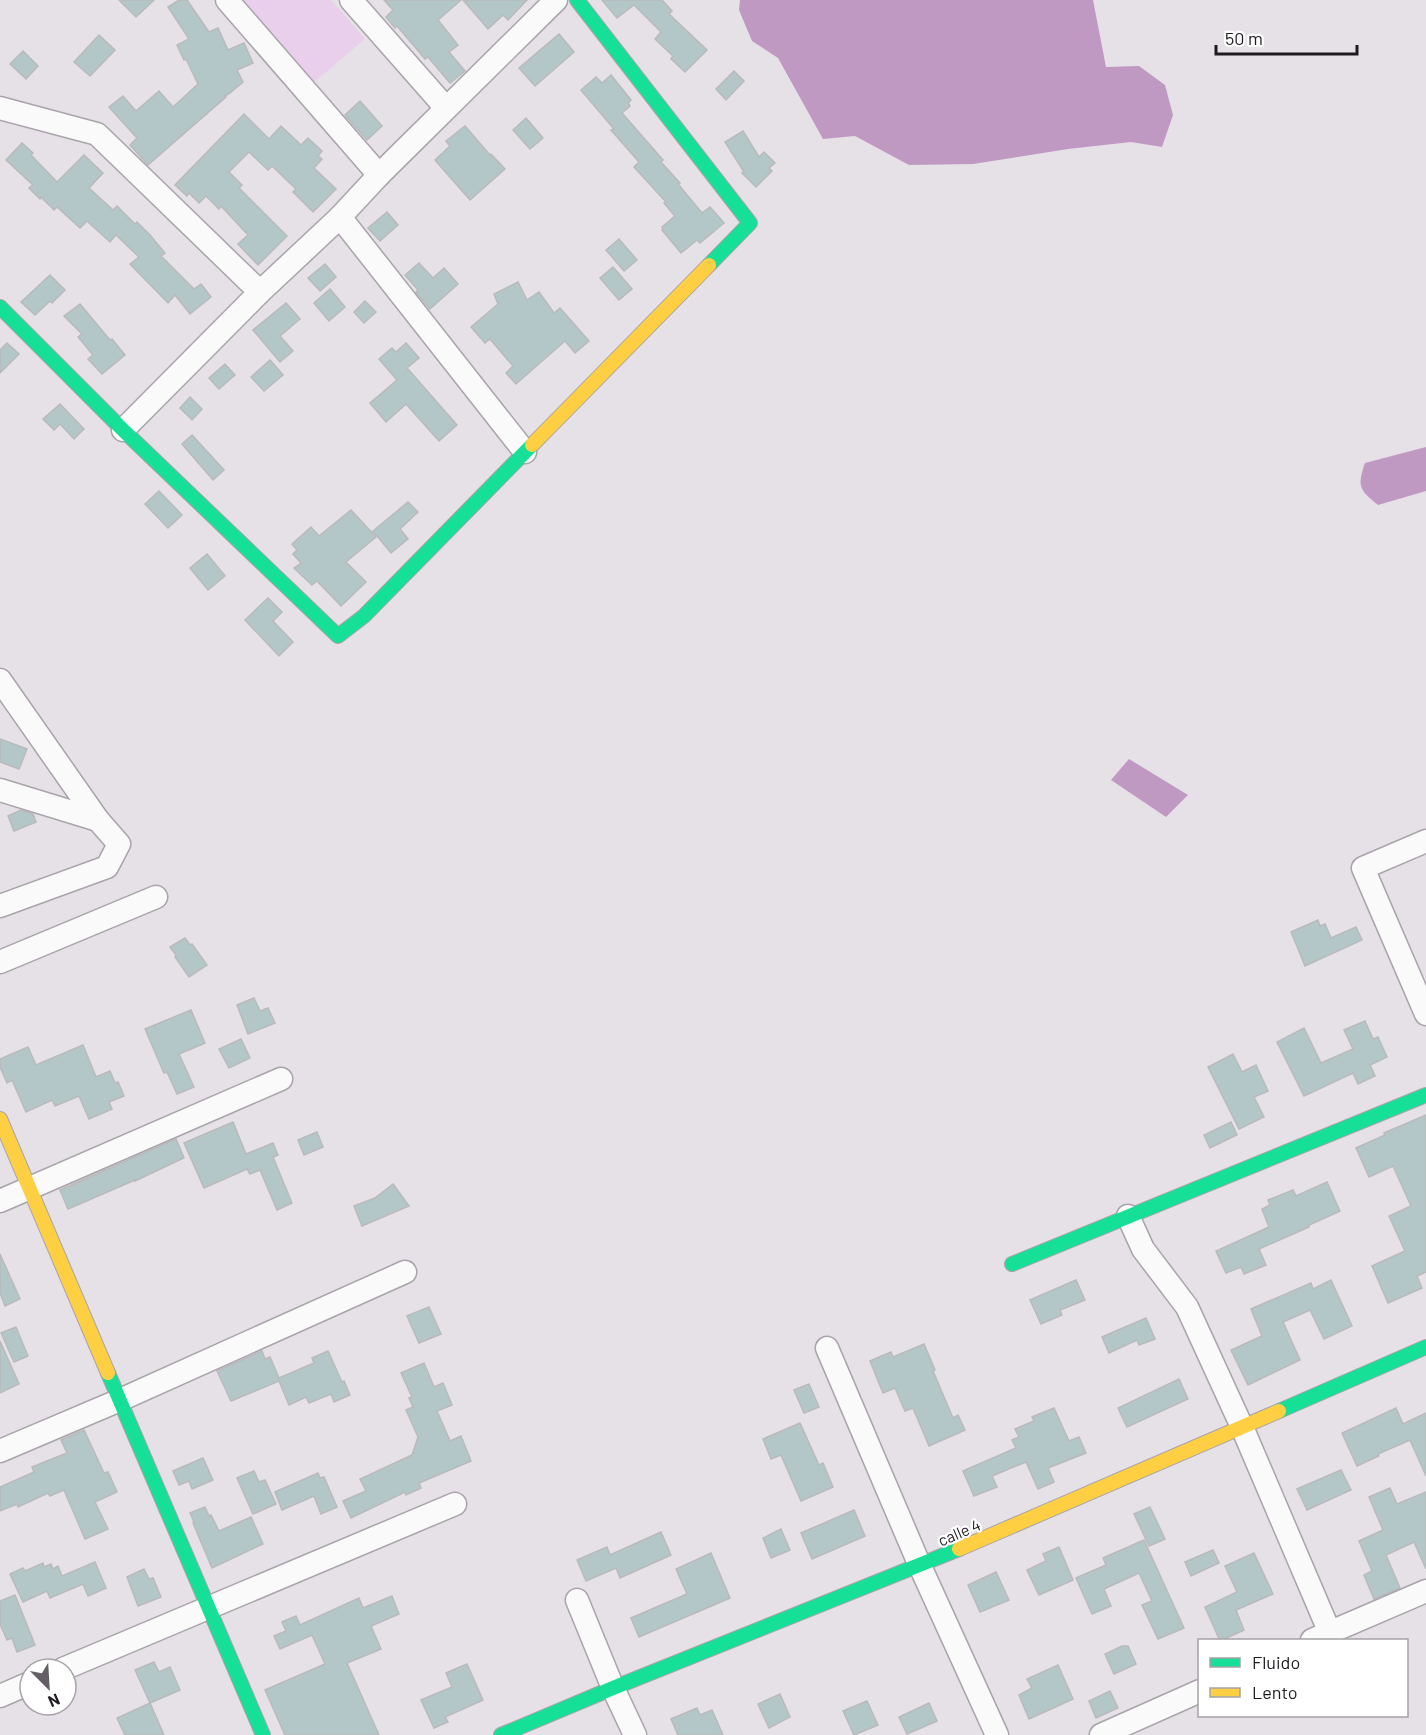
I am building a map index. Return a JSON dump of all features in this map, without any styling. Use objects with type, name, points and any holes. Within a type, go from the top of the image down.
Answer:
[{"type":"street","points":[[226,0],[379,175]]},
{"type":"street","points":[[351,0],[446,108]]},
{"type":"street","points":[[123,430],[556,0]]},
{"type":"street","points":[[0,307],[123,430],[338,636],[364,616],[750,223],[577,0]]},
{"type":"street","points":[[0,108],[97,134],[260,292]]},
{"type":"street","points":[[340,217],[525,452]]},
{"type":"street","points":[[0,680],[98,820],[119,844],[107,867],[0,906]]},
{"type":"street","points":[[0,790],[98,820]]},
{"type":"street","points":[[1426,842],[1363,868],[1426,1014]]},
{"type":"street","points":[[0,962],[156,897]]},
{"type":"street","points":[[0,1201],[281,1079]]},
{"type":"street","points":[[1012,1264],[1426,1095]]},
{"type":"street","points":[[0,1119],[263,1735]]},
{"type":"street","points":[[1128,1216],[1143,1249],[1187,1307],[1242,1426],[1321,1637],[1426,1591]]},
{"type":"street","points":[[0,1451],[120,1400],[405,1272]]},
{"type":"street","points":[[827,1347],[997,1735]]},
{"type":"street","name":"calle 4","points":[[501,1735],[921,1566],[1426,1347]]},
{"type":"street","points":[[78,1663],[455,1504]]},
{"type":"street","points":[[577,1600],[635,1735]]},
{"type":"street","points":[[0,1696],[18,1688]]},
{"type":"street","points":[[1101,1735],[1198,1692]]},
{"type":"shaded area","points":[[239,0],[331,0],[365,39],[312,84]]},
{"type":"shaded area","points":[[740,0],[1093,0],[1106,67],[1139,66],[1165,85],[1173,115],[1162,147],[1131,142],[973,164],[909,165],[855,136],[823,139],[778,58],[752,41],[739,10]]},
{"type":"shaded area","points":[[1426,447],[1426,491],[1378,505],[1363,491],[1361,477],[1365,463]]},
{"type":"shaded area","points":[[1129,759],[1188,795],[1166,817],[1111,780]]},
{"type":"building","points":[[119,0],[154,0],[136,17]]},
{"type":"building","points":[[179,0],[187,0],[209,32],[218,28],[228,50],[244,43],[253,63],[237,70],[243,82],[148,165],[130,145],[137,138],[109,107],[123,96],[136,111],[159,91],[173,107],[198,84],[177,45],[189,39],[168,7]]},
{"type":"building","points":[[384,0],[461,0],[438,20],[458,45],[449,52],[465,71],[450,83],[428,57],[425,59],[397,26],[395,28],[386,17],[393,10]]},
{"type":"building","points":[[463,0],[527,0],[508,20],[503,15],[488,29]]},
{"type":"building","points":[[602,0],[662,0],[672,11],[669,14],[707,50],[685,72],[671,59],[673,56],[655,39],[661,32],[634,5],[617,18]]},
{"type":"building","points":[[559,34],[574,52],[535,86],[519,68]]},
{"type":"building","points":[[99,35],[115,50],[90,76],[74,62]]},
{"type":"building","points":[[23,51],[38,66],[26,79],[10,64]]},
{"type":"building","points":[[734,71],[744,81],[726,100],[716,89]]},
{"type":"building","points":[[611,75],[631,100],[628,103],[630,106],[622,113],[663,160],[661,162],[702,213],[710,207],[724,223],[700,243],[697,240],[681,253],[662,230],[662,227],[675,216],[664,203],[666,202],[634,167],[639,162],[581,90],[596,77],[602,83]]},
{"type":"building","points":[[360,101],[382,126],[367,140],[345,115]]},
{"type":"building","points":[[244,114],[269,139],[281,126],[301,145],[308,138],[322,151],[318,156],[322,159],[314,168],[336,189],[313,212],[293,192],[296,189],[272,166],[268,170],[249,152],[229,172],[242,185],[239,188],[287,236],[258,265],[238,244],[248,235],[221,206],[219,209],[206,196],[199,203],[189,193],[187,196],[175,185]]},
{"type":"building","points":[[526,118],[543,138],[530,149],[513,130]]},
{"type":"building","points":[[465,126],[505,169],[470,200],[435,160],[450,146],[446,141]]},
{"type":"building","points":[[743,131],[759,157],[764,152],[775,163],[769,168],[772,171],[756,187],[742,173],[744,172],[725,142]]},
{"type":"building","points":[[22,143],[57,182],[84,155],[103,173],[89,188],[113,210],[117,206],[135,224],[137,222],[165,253],[161,256],[194,289],[201,284],[211,297],[190,314],[175,295],[168,303],[130,264],[139,257],[116,235],[110,242],[87,221],[80,228],[57,207],[54,210],[41,197],[40,199],[29,188],[33,185],[6,160]]},
{"type":"building","points":[[387,212],[398,225],[380,241],[368,228]]},
{"type":"building","points":[[619,239],[637,260],[624,271],[606,250]]},
{"type":"building","points":[[419,263],[433,278],[444,268],[458,284],[430,309],[405,275]]},
{"type":"building","points":[[325,264],[336,277],[320,291],[308,278]]},
{"type":"building","points":[[613,267],[632,289],[619,300],[600,278]]},
{"type":"building","points":[[50,275],[65,290],[35,315],[21,302]]},
{"type":"building","points":[[518,282],[527,300],[539,292],[554,313],[560,308],[589,341],[575,353],[565,341],[516,384],[506,373],[513,366],[490,339],[485,343],[471,327],[498,304],[494,294]]},
{"type":"building","points":[[330,289],[345,307],[329,321],[314,303]]},
{"type":"building","points":[[365,301],[376,312],[364,323],[354,312]]},
{"type":"building","points":[[286,303],[300,319],[280,336],[293,351],[280,362],[253,330]]},
{"type":"building","points":[[80,304],[125,355],[102,374],[88,359],[93,355],[78,337],[82,334],[64,316]]},
{"type":"building","points":[[7,343],[19,354],[0,373],[0,350]]},
{"type":"building","points":[[406,343],[419,358],[407,368],[457,425],[439,441],[406,404],[386,422],[370,403],[397,380],[379,359],[392,348],[396,352]]},
{"type":"building","points":[[270,360],[283,375],[264,391],[251,377]]},
{"type":"building","points":[[225,364],[235,375],[219,389],[209,378]]},
{"type":"building","points":[[190,397],[202,409],[192,420],[180,408]]},
{"type":"building","points":[[60,404],[84,429],[74,439],[60,424],[54,430],[43,419]]},
{"type":"building","points":[[192,435],[224,470],[213,480],[182,444]]},
{"type":"building","points":[[159,491],[182,515],[168,528],[145,504]]},
{"type":"building","points":[[408,502],[418,512],[400,529],[408,539],[391,553],[373,531]]},
{"type":"building","points":[[351,510],[376,537],[346,562],[366,582],[341,606],[317,581],[312,585],[294,568],[301,563],[293,554],[297,550],[292,544],[311,527],[319,536]]},
{"type":"building","points":[[207,554],[225,576],[208,590],[190,568]]},
{"type":"building","points":[[268,598],[282,612],[273,621],[293,642],[279,656],[245,620]]},
{"type":"building","points":[[0,739],[27,749],[19,769],[0,762]]},
{"type":"building","points":[[21,810],[33,814],[36,822],[14,831],[8,816]]},
{"type":"building","points":[[1318,920],[1320,926],[1325,924],[1331,938],[1356,927],[1362,940],[1305,966],[1291,932]]},
{"type":"building","points":[[185,938],[207,965],[189,977],[170,947]]},
{"type":"building","points":[[254,998],[260,1011],[268,1008],[275,1023],[248,1034],[237,1005]]},
{"type":"building","points":[[191,1010],[205,1043],[179,1054],[194,1087],[177,1094],[167,1072],[164,1073],[145,1029]]},
{"type":"building","points":[[1365,1021],[1373,1039],[1378,1037],[1387,1057],[1370,1065],[1375,1076],[1358,1084],[1353,1073],[1304,1096],[1277,1042],[1304,1028],[1321,1063],[1353,1049],[1344,1030]]},
{"type":"building","points":[[241,1039],[250,1058],[229,1068],[219,1049]]},
{"type":"building","points":[[83,1045],[96,1077],[110,1071],[124,1096],[109,1102],[112,1109],[89,1119],[79,1096],[55,1106],[52,1100],[26,1112],[12,1080],[7,1083],[0,1067],[0,1059],[28,1047],[36,1065]]},
{"type":"building","points":[[1233,1054],[1242,1072],[1256,1065],[1268,1091],[1254,1097],[1264,1117],[1239,1129],[1208,1067]]},
{"type":"building","points":[[1426,1115],[1426,1272],[1417,1276],[1422,1288],[1388,1303],[1372,1266],[1405,1251],[1389,1216],[1411,1206],[1393,1166],[1369,1177],[1356,1148]]},
{"type":"building","points":[[233,1122],[246,1154],[273,1143],[278,1155],[273,1157],[292,1203],[277,1210],[260,1170],[250,1174],[247,1169],[204,1188],[184,1143]]},
{"type":"building","points":[[1231,1122],[1237,1135],[1210,1148],[1204,1135]]},
{"type":"building","points":[[317,1132],[323,1147],[304,1155],[298,1140]]},
{"type":"building","points":[[176,1139],[184,1158],[68,1209],[60,1190]]},
{"type":"building","points":[[1327,1182],[1340,1211],[1259,1249],[1266,1265],[1244,1274],[1241,1267],[1226,1273],[1216,1251],[1269,1227],[1262,1209],[1270,1205],[1268,1200],[1293,1190],[1296,1196]]},
{"type":"building","points":[[393,1184],[409,1206],[362,1226],[354,1206],[375,1198]]},
{"type":"building","points":[[0,1254],[20,1299],[5,1306],[0,1293]]},
{"type":"building","points":[[1076,1280],[1085,1300],[1060,1310],[1062,1315],[1041,1324],[1030,1300]]},
{"type":"building","points":[[1331,1280],[1352,1326],[1324,1339],[1310,1310],[1283,1322],[1300,1360],[1248,1385],[1231,1350],[1262,1336],[1251,1309],[1311,1283],[1313,1289]]},
{"type":"building","points":[[429,1307],[441,1334],[419,1343],[407,1316]]},
{"type":"building","points":[[1146,1318],[1155,1339],[1139,1345],[1137,1340],[1109,1353],[1102,1337]]},
{"type":"building","points":[[16,1327],[28,1356],[14,1362],[1,1333]]},
{"type":"building","points":[[0,1341],[19,1384],[0,1393]]},
{"type":"building","points":[[924,1344],[953,1418],[958,1415],[965,1430],[929,1446],[913,1408],[905,1411],[895,1388],[883,1393],[870,1361],[891,1352],[893,1357]]},
{"type":"building","points":[[262,1351],[265,1359],[270,1357],[279,1378],[314,1363],[312,1358],[328,1351],[350,1395],[334,1402],[331,1394],[309,1403],[306,1397],[289,1405],[279,1381],[231,1401],[217,1371]]},
{"type":"building","points":[[424,1363],[434,1387],[443,1383],[452,1405],[437,1411],[450,1441],[461,1436],[471,1461],[419,1483],[421,1488],[406,1495],[405,1492],[351,1518],[343,1501],[366,1491],[360,1479],[412,1455],[418,1437],[406,1410],[413,1407],[409,1398],[412,1397],[401,1373]]},
{"type":"building","points":[[1179,1379],[1188,1399],[1127,1427],[1118,1408]]},
{"type":"building","points":[[809,1384],[819,1407],[804,1413],[794,1390]]},
{"type":"building","points":[[1054,1408],[1069,1441],[1079,1437],[1086,1453],[1048,1468],[1054,1482],[1038,1489],[1026,1462],[992,1476],[997,1487],[974,1496],[963,1471],[1016,1448],[1012,1440],[1019,1437],[1015,1429],[1034,1421],[1032,1417]]},
{"type":"building","points":[[1396,1408],[1403,1424],[1426,1413],[1426,1476],[1410,1440],[1357,1466],[1342,1433]]},
{"type":"building","points":[[800,1423],[819,1465],[823,1463],[833,1487],[801,1501],[781,1455],[771,1459],[763,1439]]},
{"type":"building","points":[[84,1430],[104,1473],[108,1472],[117,1492],[95,1502],[108,1529],[85,1539],[64,1490],[50,1496],[48,1493],[18,1507],[17,1504],[0,1511],[0,1487],[34,1472],[32,1467],[67,1453],[61,1440]]},
{"type":"building","points":[[203,1458],[213,1480],[192,1489],[189,1481],[179,1485],[173,1471]]},
{"type":"building","points":[[1341,1470],[1351,1490],[1307,1510],[1297,1489]]},
{"type":"building","points":[[254,1471],[259,1482],[265,1480],[276,1504],[253,1514],[237,1478]]},
{"type":"building","points":[[318,1473],[320,1478],[324,1477],[337,1507],[321,1514],[314,1496],[282,1510],[275,1492]]},
{"type":"building","points":[[1390,1488],[1397,1504],[1426,1492],[1426,1569],[1414,1542],[1386,1555],[1400,1588],[1374,1599],[1364,1575],[1372,1571],[1359,1541],[1383,1530],[1369,1497]]},
{"type":"building","points":[[205,1507],[219,1531],[251,1517],[263,1544],[212,1568],[190,1513]]},
{"type":"building","points":[[1150,1507],[1165,1539],[1149,1546],[1134,1514]]},
{"type":"building","points":[[854,1510],[865,1536],[812,1559],[801,1533]]},
{"type":"building","points":[[781,1529],[790,1550],[771,1558],[763,1538]]},
{"type":"building","points":[[661,1532],[671,1555],[620,1578],[616,1568],[586,1581],[577,1560],[607,1547],[610,1555]]},
{"type":"building","points":[[1144,1540],[1184,1628],[1158,1639],[1142,1605],[1152,1601],[1139,1573],[1104,1589],[1111,1606],[1092,1614],[1076,1578],[1106,1565],[1103,1558]]},
{"type":"building","points":[[1059,1547],[1073,1580],[1039,1595],[1027,1570],[1046,1561],[1043,1554]]},
{"type":"building","points":[[1213,1550],[1219,1563],[1191,1576],[1185,1562]]},
{"type":"building","points":[[711,1553],[730,1598],[639,1637],[631,1618],[687,1594],[676,1569]]},
{"type":"building","points":[[1254,1553],[1273,1594],[1236,1610],[1244,1630],[1219,1639],[1205,1607],[1237,1592],[1225,1566]]},
{"type":"building","points":[[95,1562],[106,1588],[88,1596],[83,1584],[50,1598],[47,1591],[23,1602],[10,1574],[23,1568],[25,1571],[43,1563],[44,1567],[51,1564],[53,1569],[58,1566],[62,1576]]},
{"type":"building","points":[[144,1569],[149,1579],[153,1578],[161,1597],[138,1606],[127,1577]]},
{"type":"building","points":[[996,1572],[1009,1600],[980,1612],[968,1585]]},
{"type":"building","points":[[15,1595],[35,1645],[17,1652],[12,1638],[7,1640],[0,1624],[0,1601]]},
{"type":"building","points":[[392,1596],[399,1614],[371,1626],[381,1649],[347,1663],[379,1735],[285,1735],[265,1690],[325,1664],[312,1635],[280,1649],[274,1636],[286,1631],[282,1622],[296,1616],[300,1625],[359,1598],[363,1608]]},
{"type":"building","points":[[1122,1646],[1128,1646],[1136,1664],[1114,1674],[1105,1654]]},
{"type":"building","points":[[154,1662],[159,1672],[170,1667],[180,1690],[150,1703],[135,1670]]},
{"type":"building","points":[[467,1664],[483,1700],[445,1717],[448,1722],[434,1728],[421,1700],[452,1687],[446,1673]]},
{"type":"building","points":[[1058,1665],[1073,1699],[1029,1719],[1019,1695],[1032,1688],[1027,1679]]},
{"type":"building","points":[[1110,1691],[1118,1708],[1096,1718],[1089,1701]]},
{"type":"building","points":[[780,1694],[790,1717],[769,1728],[758,1704]]},
{"type":"building","points":[[867,1701],[878,1725],[854,1735],[843,1711]]},
{"type":"building","points":[[150,1703],[164,1735],[125,1735],[117,1718]]},
{"type":"building","points":[[929,1703],[937,1721],[907,1734],[899,1717]]},
{"type":"building","points":[[697,1708],[700,1715],[712,1710],[723,1735],[678,1735],[671,1719]]},
{"type":"traffic: fast","points":[[577,0],[750,223],[709,265]]},
{"type":"traffic: fast","points":[[0,307],[123,430],[338,636],[364,616],[532,445]]},
{"type":"traffic: fast","points":[[1012,1264],[1426,1095]]},
{"type":"traffic: fast","points":[[1279,1411],[1426,1347]]},
{"type":"traffic: fast","points":[[108,1373],[263,1735]]},
{"type":"traffic: fast","points":[[501,1735],[959,1549]]},
{"type":"traffic: slow","points":[[532,445],[709,265]]},
{"type":"traffic: slow","points":[[0,1119],[108,1373]]},
{"type":"traffic: slow","points":[[959,1549],[1279,1411]]}]
